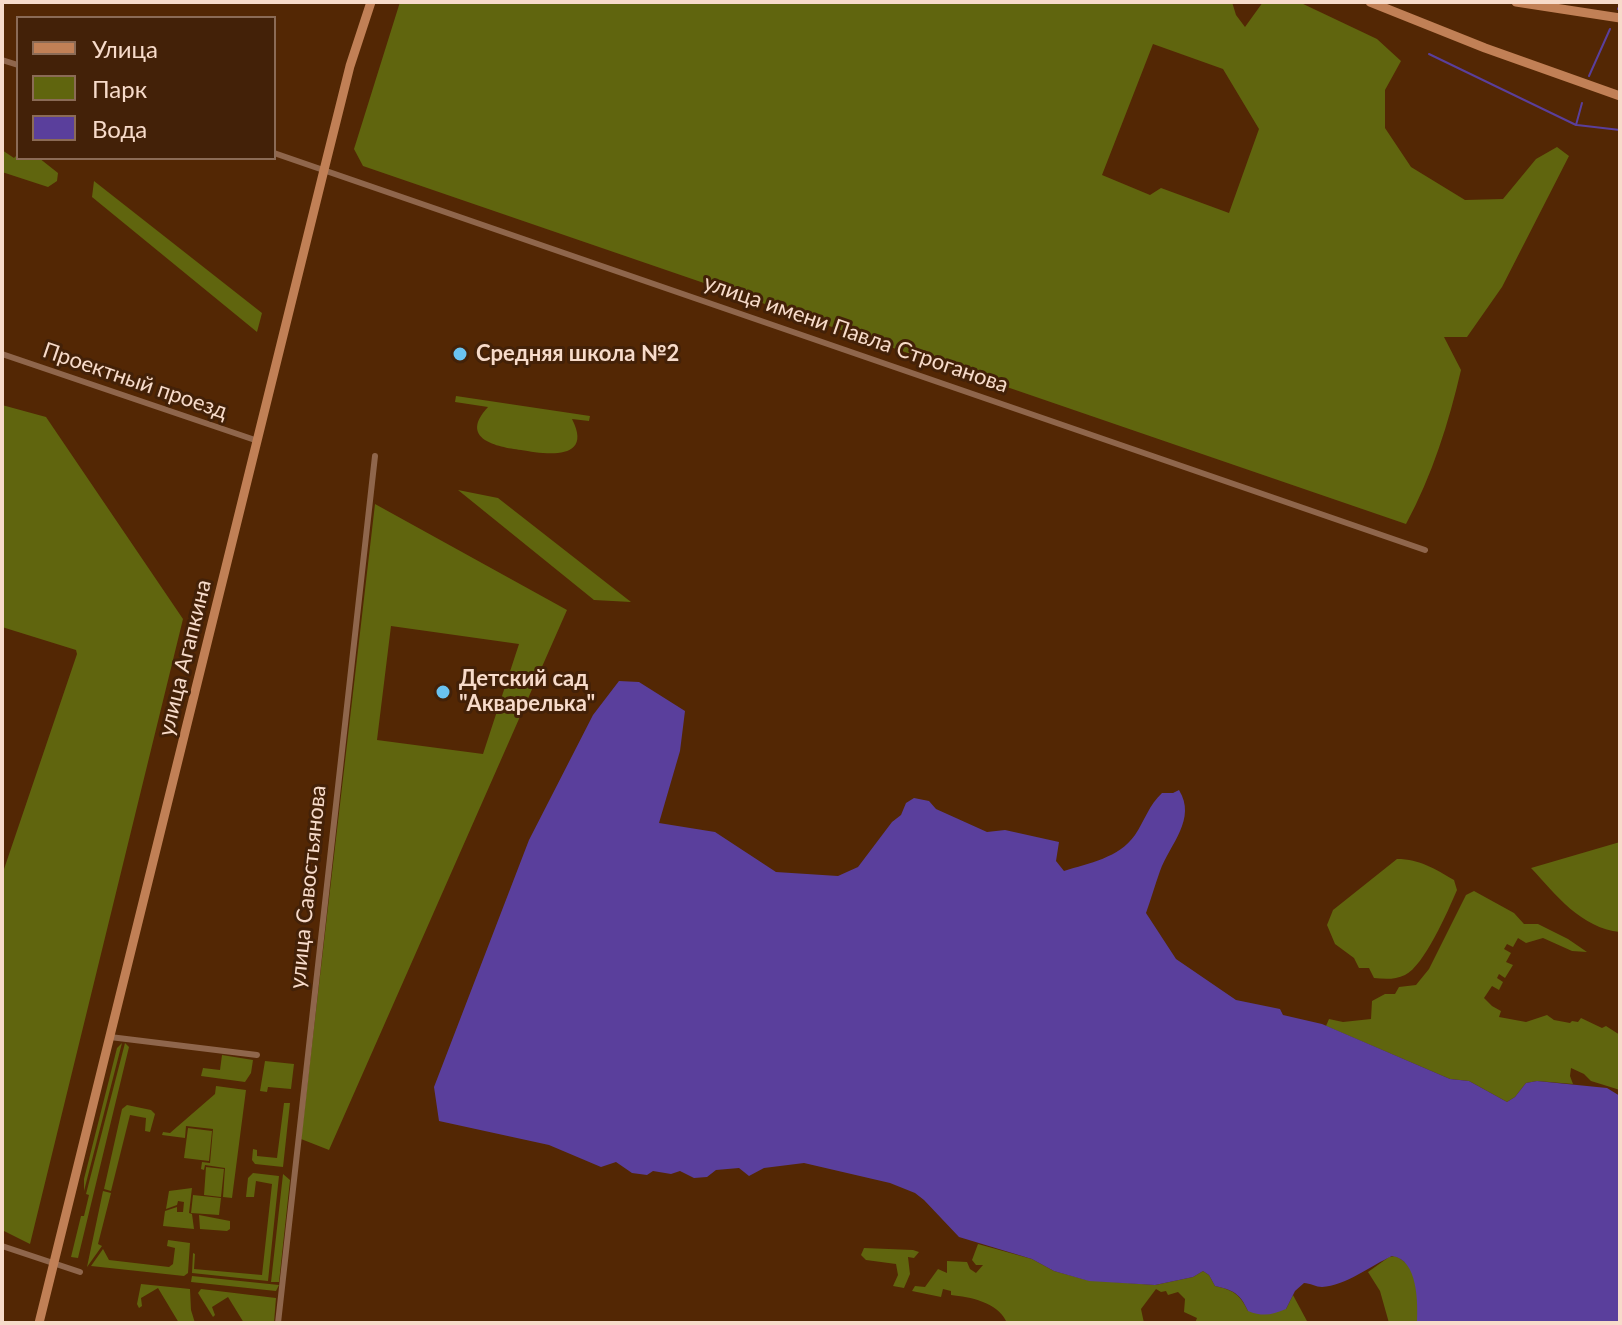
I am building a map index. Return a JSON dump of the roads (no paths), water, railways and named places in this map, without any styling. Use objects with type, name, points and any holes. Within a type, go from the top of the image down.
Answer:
[{"type":"main road","name":"улица Агапкина","points":[[39,1323],[350,66],[371,2]]},
{"type":"main road","points":[[1370,2],[1620,96]]},
{"type":"main road","points":[[1392,2],[1408,18]]},
{"type":"main road","points":[[1516,2],[1620,18]]},
{"type":"street","name":"улица имени Павла Строганова","points":[[276,154],[1425,550]]},
{"type":"street","name":"Проектный проезд","points":[[2,354],[258,441]]},
{"type":"street","name":"улица Савостьянова","points":[[278,1323],[375,456]]},
{"type":"street","points":[[110,1037],[257,1055]]},
{"type":"street","points":[[2,1246],[80,1272]]},
{"type":"water","points":[[619,681],[639,682],[685,711],[680,751],[659,823],[715,832],[776,872],[838,876],[858,867],[892,822],[901,815],[906,803],[914,798],[929,801],[936,809],[987,832],[1005,830],[1059,842],[1056,861],[1064,871],[1103,859],[1121,849],[1135,835],[1162,793],[1179,790],[1184,801],[1184,821],[1160,871],[1146,913],[1176,959],[1236,1000],[1280,1009],[1283,1015],[1322,1024],[1450,1079],[1469,1081],[1507,1102],[1526,1083],[1537,1081],[1607,1088],[1620,1096],[1620,1323],[1417,1323],[1412,1273],[1401,1259],[1392,1256],[1331,1286],[1304,1283],[1295,1291],[1286,1309],[1272,1314],[1258,1314],[1248,1311],[1235,1293],[1215,1286],[1203,1271],[1193,1277],[1155,1285],[1089,1281],[1054,1271],[1032,1259],[959,1237],[924,1200],[890,1183],[804,1163],[764,1168],[749,1176],[739,1168],[716,1170],[707,1177],[694,1178],[680,1171],[671,1174],[653,1171],[647,1175],[632,1173],[616,1162],[601,1167],[549,1145],[439,1121],[434,1087],[529,840],[593,715]]},
{"type":"waterway","points":[[1618,9],[1620,5]]},
{"type":"waterway","points":[[1589,76],[1610,29]]},
{"type":"waterway","points":[[1429,54],[1576,125],[1582,103]]},
{"type":"waterway","points":[[1577,125],[1620,130]]},
{"type":"place","name":"Средняя школа №2","points":[[460,354]]},
{"type":"place","name":"Детский сад \"Акварелька\"","points":[[443,692]]}]
